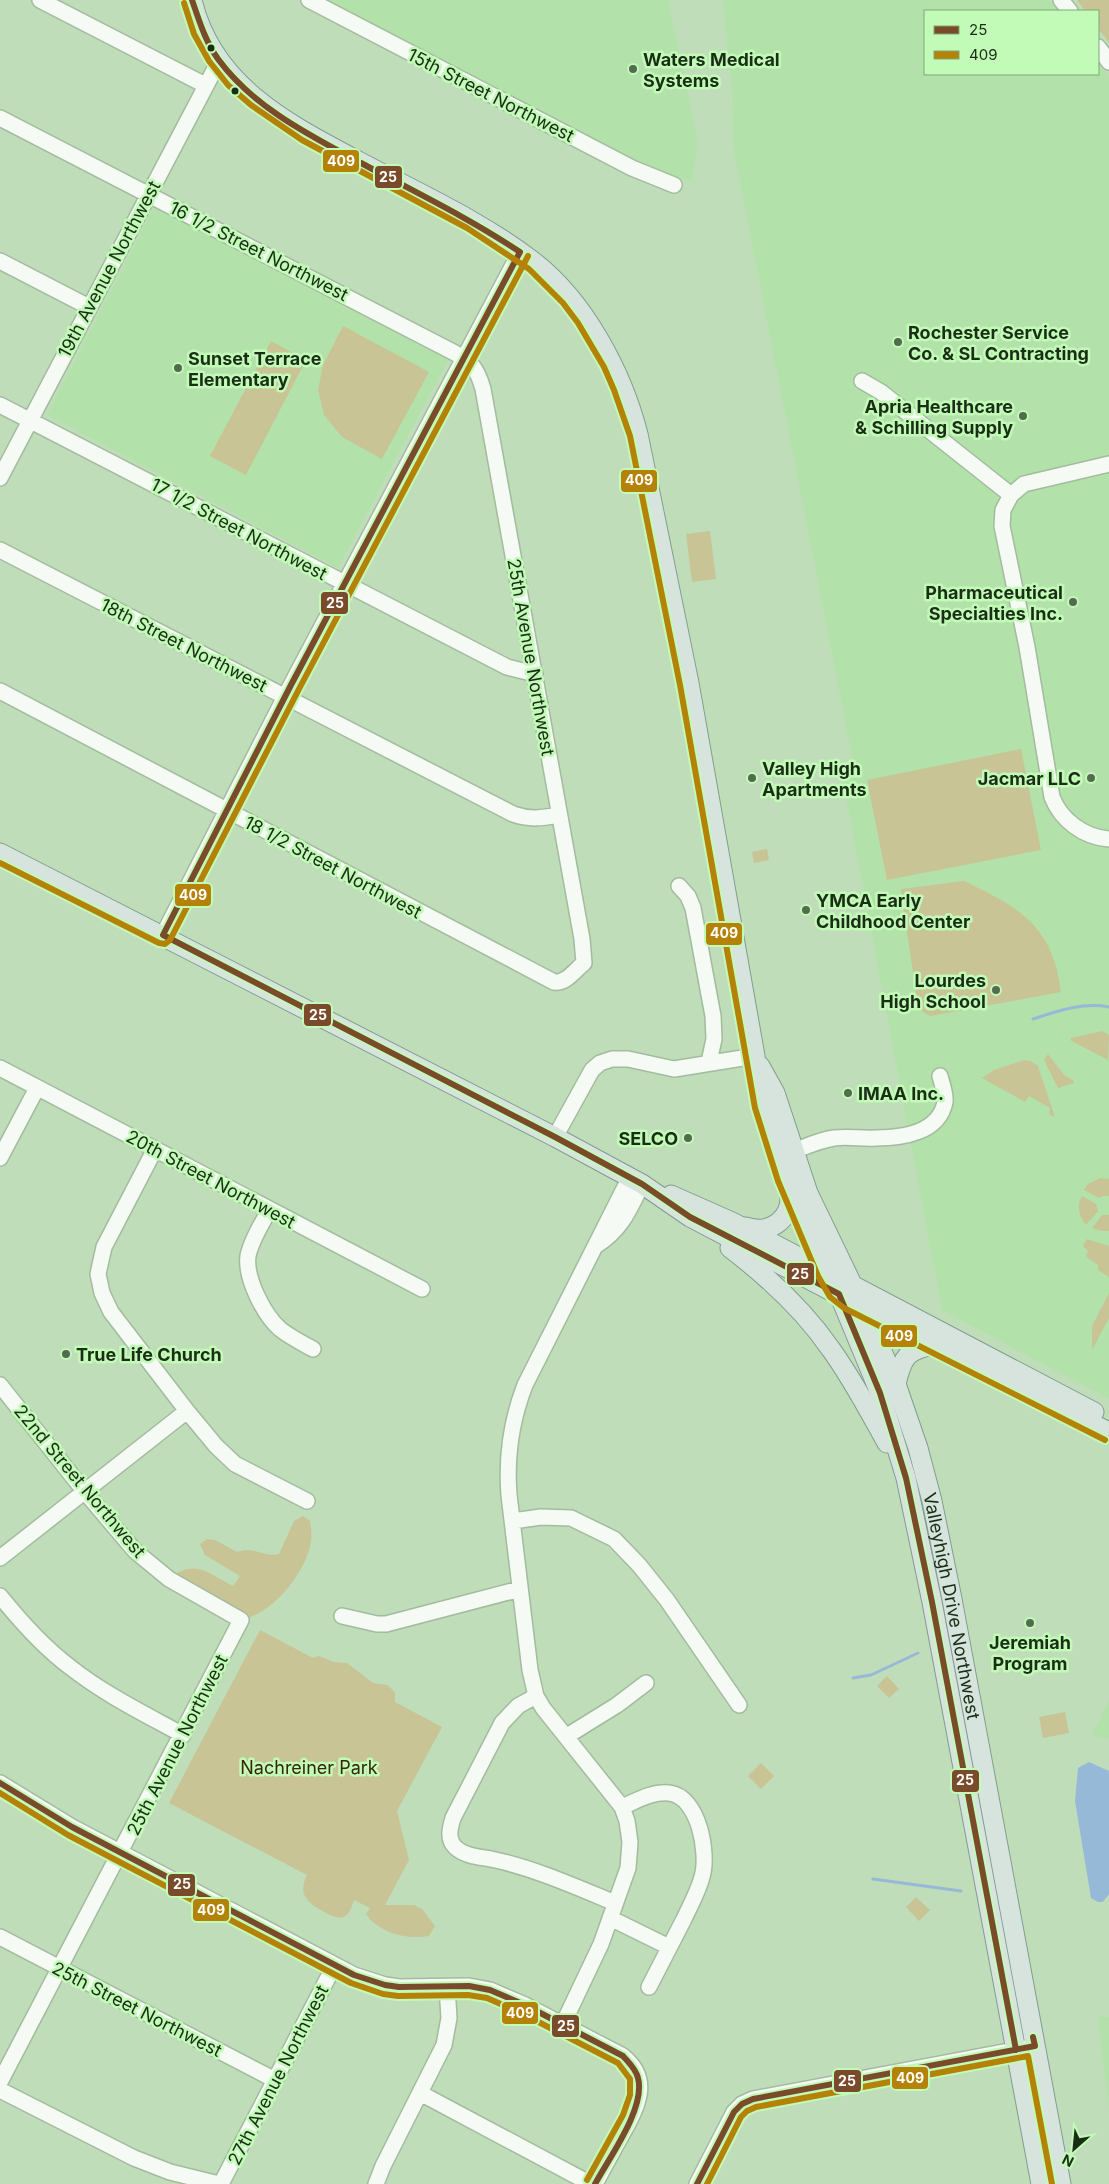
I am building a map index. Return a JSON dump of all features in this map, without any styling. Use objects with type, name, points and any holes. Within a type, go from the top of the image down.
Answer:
[{"type":"main road","name":"Valleyhigh Drive Northwest","points":[[192,0],[198,25],[219,61],[246,90],[276,116],[471,222],[535,262],[562,288],[584,318],[614,367],[632,410],[689,683],[755,1056],[757,1086],[765,1119],[788,1185],[827,1272],[845,1289]]},
{"type":"main road","points":[[0,841],[84,885],[164,935]]},
{"type":"main road","points":[[0,853],[164,935],[555,1137],[636,1181],[690,1217],[756,1268],[807,1318],[830,1348],[859,1392],[906,1478]]},
{"type":"main road","name":"Valleyhigh Drive Northwest","points":[[755,1056],[774,1094],[808,1193],[845,1289],[906,1478],[932,1602],[1040,2184]]},
{"type":"main road","points":[[636,1181],[732,1222],[827,1272]]},
{"type":"main road","points":[[732,1222],[759,1230],[777,1225],[788,1209],[790,1192],[788,1185]]},
{"type":"main road","points":[[690,1217],[845,1289],[1109,1420]]},
{"type":"main road","points":[[845,1289],[864,1308],[1109,1432]]},
{"type":"main road","name":"Valleyhigh Drive Northwest","points":[[864,1308],[896,1384],[918,1448],[932,1501],[1060,2184]]},
{"type":"main road","points":[[896,1384],[905,1357],[914,1350],[934,1345]]},
{"type":"street","points":[[40,0],[205,85]]},
{"type":"street","name":"15th Street Northwest","points":[[308,0],[632,168],[674,185]]},
{"type":"street","points":[[1061,0],[1069,10]]},
{"type":"street","points":[[1099,48],[1109,62]]},
{"type":"street","name":"19th Avenue Northwest","points":[[0,478],[219,61]]},
{"type":"street","name":"16 1/2 Street Northwest","points":[[0,118],[464,358]]},
{"type":"street","points":[[164,935],[285,696],[520,252]]},
{"type":"street","points":[[0,261],[89,307]]},
{"type":"street","name":"25th Avenue Northwest","points":[[464,358],[474,365],[480,375],[483,389],[582,939],[584,963]]},
{"type":"street","points":[[862,381],[881,392],[1011,495]]},
{"type":"street","name":"17 1/2 Street Northwest","points":[[0,405],[507,667],[535,674]]},
{"type":"street","points":[[1109,464],[1033,480],[1024,484],[1011,495],[1004,510],[1002,526],[1027,647],[1052,797],[1069,822],[1087,834],[1109,840]]},
{"type":"street","name":"18th Street Northwest","points":[[0,550],[513,814],[525,818],[538,819],[559,815]]},
{"type":"street","name":"18 1/2 Street Northwest","points":[[0,691],[554,982],[560,983],[565,980],[584,963]]},
{"type":"street","points":[[679,886],[688,896],[693,908],[713,1016],[714,1039],[710,1062]]},
{"type":"street","points":[[555,1137],[588,1078],[600,1063],[612,1059],[628,1059],[674,1069],[755,1056]]},
{"type":"street","name":"20th Street Northwest","points":[[0,1068],[422,1289]]},
{"type":"street","points":[[794,1151],[834,1138],[901,1136],[923,1130],[938,1118],[943,1110],[945,1100],[940,1076]]},
{"type":"street","points":[[0,1158],[37,1088]]},
{"type":"street","points":[[154,1149],[110,1233],[99,1261],[98,1274],[107,1306],[187,1411],[226,1457],[235,1464],[307,1501]]},
{"type":"street","points":[[563,2024],[596,1957],[624,1881],[631,1855],[628,1820],[622,1807],[536,1696],[530,1670],[513,1521],[508,1468],[510,1442],[518,1403],[525,1385],[596,1246],[610,1237],[623,1222],[636,1181]]},
{"type":"street","points":[[269,1210],[254,1239],[248,1256],[252,1284],[275,1324],[293,1338],[313,1349]]},
{"type":"street","name":"22nd Street Northwest","points":[[0,1385],[124,1540],[143,1559],[182,1588],[241,1620]]},
{"type":"street","points":[[0,1558],[187,1411]]},
{"type":"street","points":[[513,1521],[541,1517],[571,1518],[614,1539],[639,1564],[682,1620],[739,1705]]},
{"type":"street","points":[[342,1616],[371,1623],[386,1624],[520,1589]]},
{"type":"street","points":[[0,1596],[40,1641],[70,1668],[112,1696],[183,1735]]},
{"type":"street","name":"25th Avenue Northwest","points":[[0,2082],[183,1735],[241,1620]]},
{"type":"street","points":[[567,1736],[617,1705],[646,1683]]},
{"type":"street","points":[[536,1696],[518,1706],[502,1723],[454,1818],[450,1833],[451,1841],[456,1848],[472,1856],[522,1866],[615,1903]]},
{"type":"street","points":[[0,1783],[35,1806],[121,1853],[354,1975],[385,1985],[413,1988],[469,1986],[490,1990],[563,2024],[624,2056],[633,2067],[639,2079],[640,2094],[637,2105],[595,2184]]},
{"type":"street","points":[[622,1807],[641,1799],[669,1793],[685,1800],[696,1817],[704,1855],[702,1877],[649,1987]]},
{"type":"street","points":[[610,1918],[669,1947]]},
{"type":"street","name":"25th Street Northwest","points":[[0,1937],[58,1969],[275,2080]]},
{"type":"street","name":"27th Avenue Northwest","points":[[220,2184],[334,1966]]},
{"type":"street","points":[[376,2184],[383,2166],[446,2039],[449,2018],[446,1987]]},
{"type":"street","points":[[697,2184],[734,2112],[742,2104],[753,2099],[1035,2046]]},
{"type":"street","points":[[0,2090],[134,2158],[170,2172],[220,2184]]},
{"type":"street","points":[[420,2094],[590,2184]]},
{"type":"shaded area","points":[[324,0],[668,0],[698,143],[692,182],[646,168]]},
{"type":"shaded area","points":[[723,0],[1049,0],[1057,10],[924,10],[924,75],[1099,75],[1099,64],[1109,77],[1109,1399],[942,1310],[840,765],[853,762],[734,152],[732,95]]},
{"type":"shaded area","points":[[154,208],[448,360],[338,568],[47,415]]},
{"type":"shaded area","points":[[1109,1700],[1109,1739],[1092,1735]]},
{"type":"shaded area","points":[[1098,2016],[1109,2017],[1109,2112]]},
{"type":"green space","points":[[1077,0],[1109,0],[1109,42],[1099,30],[1099,10],[1084,10]]},
{"type":"green space","points":[[343,326],[429,372],[382,459],[342,437],[324,415],[318,390],[323,365]]},
{"type":"green space","points":[[271,341],[306,360],[246,475],[210,456]]},
{"type":"green space","points":[[710,531],[716,579],[692,582],[686,534]]},
{"type":"green space","points":[[1021,749],[1041,850],[887,880],[867,780]]},
{"type":"green space","points":[[767,849],[769,860],[754,863],[752,852]]},
{"type":"green space","points":[[964,881],[1001,900],[1017,910],[1030,922],[1050,950],[1057,969],[1061,992],[930,1016],[918,1009],[901,889]]},
{"type":"green space","points":[[1102,1031],[1109,1035],[1108,1060],[1070,1040],[1071,1038]]},
{"type":"green space","points":[[1048,1054],[1064,1075],[1074,1081],[1074,1083],[1058,1088],[1044,1060]]},
{"type":"green space","points":[[1024,1060],[1031,1061],[1038,1066],[1055,1117],[1049,1114],[1050,1108],[1029,1096],[1025,1102],[982,1078],[994,1070]]},
{"type":"green space","points":[[1100,1178],[1109,1179],[1109,1196],[1099,1198],[1084,1190],[1088,1184]]},
{"type":"green space","points":[[1082,1196],[1096,1204],[1098,1211],[1086,1225],[1079,1211]]},
{"type":"green space","points":[[1102,1215],[1109,1215],[1109,1231],[1092,1228]]},
{"type":"green space","points":[[1087,1239],[1109,1246],[1109,1277],[1098,1270],[1098,1265],[1086,1257],[1088,1251],[1083,1246]]},
{"type":"green space","points":[[1109,1293],[1109,1318],[1092,1350],[1092,1326]]},
{"type":"green space","points":[[303,1516],[310,1521],[311,1541],[303,1565],[276,1601],[253,1616],[241,1619],[174,1584],[177,1573],[185,1570],[199,1569],[233,1586],[240,1576],[205,1555],[200,1544],[207,1539],[215,1540],[237,1552],[248,1550],[273,1555],[279,1554],[294,1521]]},
{"type":"green space","name":"Nachreiner Park","points":[[260,1630],[313,1658],[319,1656],[334,1662],[347,1663],[373,1683],[388,1685],[395,1693],[395,1702],[442,1727],[397,1811],[409,1860],[385,1905],[414,1905],[422,1909],[435,1926],[429,1936],[412,1937],[394,1934],[372,1921],[366,1914],[370,1908],[354,1900],[346,1916],[338,1917],[327,1914],[309,1902],[305,1897],[303,1887],[307,1875],[169,1803]]},
{"type":"green space","points":[[887,1676],[899,1689],[889,1698],[877,1686]]},
{"type":"green space","points":[[1065,1712],[1069,1733],[1043,1738],[1039,1717]]},
{"type":"green space","points":[[761,1763],[774,1776],[761,1789],[748,1776]]},
{"type":"green space","points":[[916,1897],[930,1910],[919,1921],[906,1907]]},
{"type":"water","points":[[1089,1762],[1109,1771],[1109,1894],[1103,1902],[1098,1902],[1091,1898],[1075,1801],[1078,1768]]},
{"type":"waterway","points":[[1033,1019],[1080,1006],[1109,1007]]},
{"type":"waterway","points":[[853,1678],[871,1675],[918,1653]]},
{"type":"waterway","points":[[873,1879],[961,1891]]},
{"type":"transit line","name":"25","points":[[192,0],[213,52],[232,76],[265,106],[322,142],[462,217],[520,252],[291,685],[163,935],[555,1137],[642,1184],[690,1217],[839,1294],[880,1393],[906,1478],[932,1602],[1016,2050]]},
{"type":"transit line","name":"409","points":[[184,3],[194,34],[209,61],[228,85],[251,105],[302,140],[467,228],[529,269],[563,303],[578,323],[604,367],[630,436],[680,685],[755,1108],[778,1181],[818,1276],[830,1297],[844,1308],[1105,1440]]},
{"type":"transit line","name":"409","points":[[0,863],[159,943],[165,944],[170,940],[299,689],[528,256]]},
{"type":"transit line","name":"25","points":[[0,1783],[72,1827],[354,1975],[385,1985],[399,1987],[469,1986],[490,1990],[525,2005],[623,2056],[634,2069],[638,2078],[637,2104],[625,2133],[595,2184]]},
{"type":"transit line","name":"409","points":[[0,1793],[68,1835],[351,1983],[383,1994],[398,1996],[468,1995],[487,1998],[521,2013],[618,2063],[630,2079],[630,2095],[623,2115],[587,2180]]},
{"type":"transit line","name":"25","points":[[697,2184],[734,2112],[742,2104],[753,2099],[1035,2046],[1033,2037]]},
{"type":"transit line","name":"409","points":[[707,2184],[741,2117],[747,2111],[756,2107],[1028,2056],[1052,2184]]},
{"type":"place","name":"Waters Medical Systems","points":[[633,69]]},
{"type":"place","name":"Rochester Service Co. & SL Contracting","points":[[898,342]]},
{"type":"place","name":"Sunset Terrace Elementary","points":[[178,368]]},
{"type":"place","name":"Apria Healthcare & Schilling Supply","points":[[1023,416]]},
{"type":"place","name":"Pharmaceutical Specialties Inc.","points":[[1073,602]]},
{"type":"place","name":"Valley High Apartments","points":[[752,778]]},
{"type":"place","name":"Jacmar LLC","points":[[1091,778]]},
{"type":"place","name":"YMCA Early Childhood Center","points":[[806,910]]},
{"type":"place","name":"Lourdes High School","points":[[996,990]]},
{"type":"place","name":"IMAA Inc.","points":[[848,1093]]},
{"type":"place","name":"SELCO","points":[[688,1138]]},
{"type":"place","name":"True Life Church","points":[[66,1354]]},
{"type":"place","name":"Jeremiah Program","points":[[1030,1623]]}]
